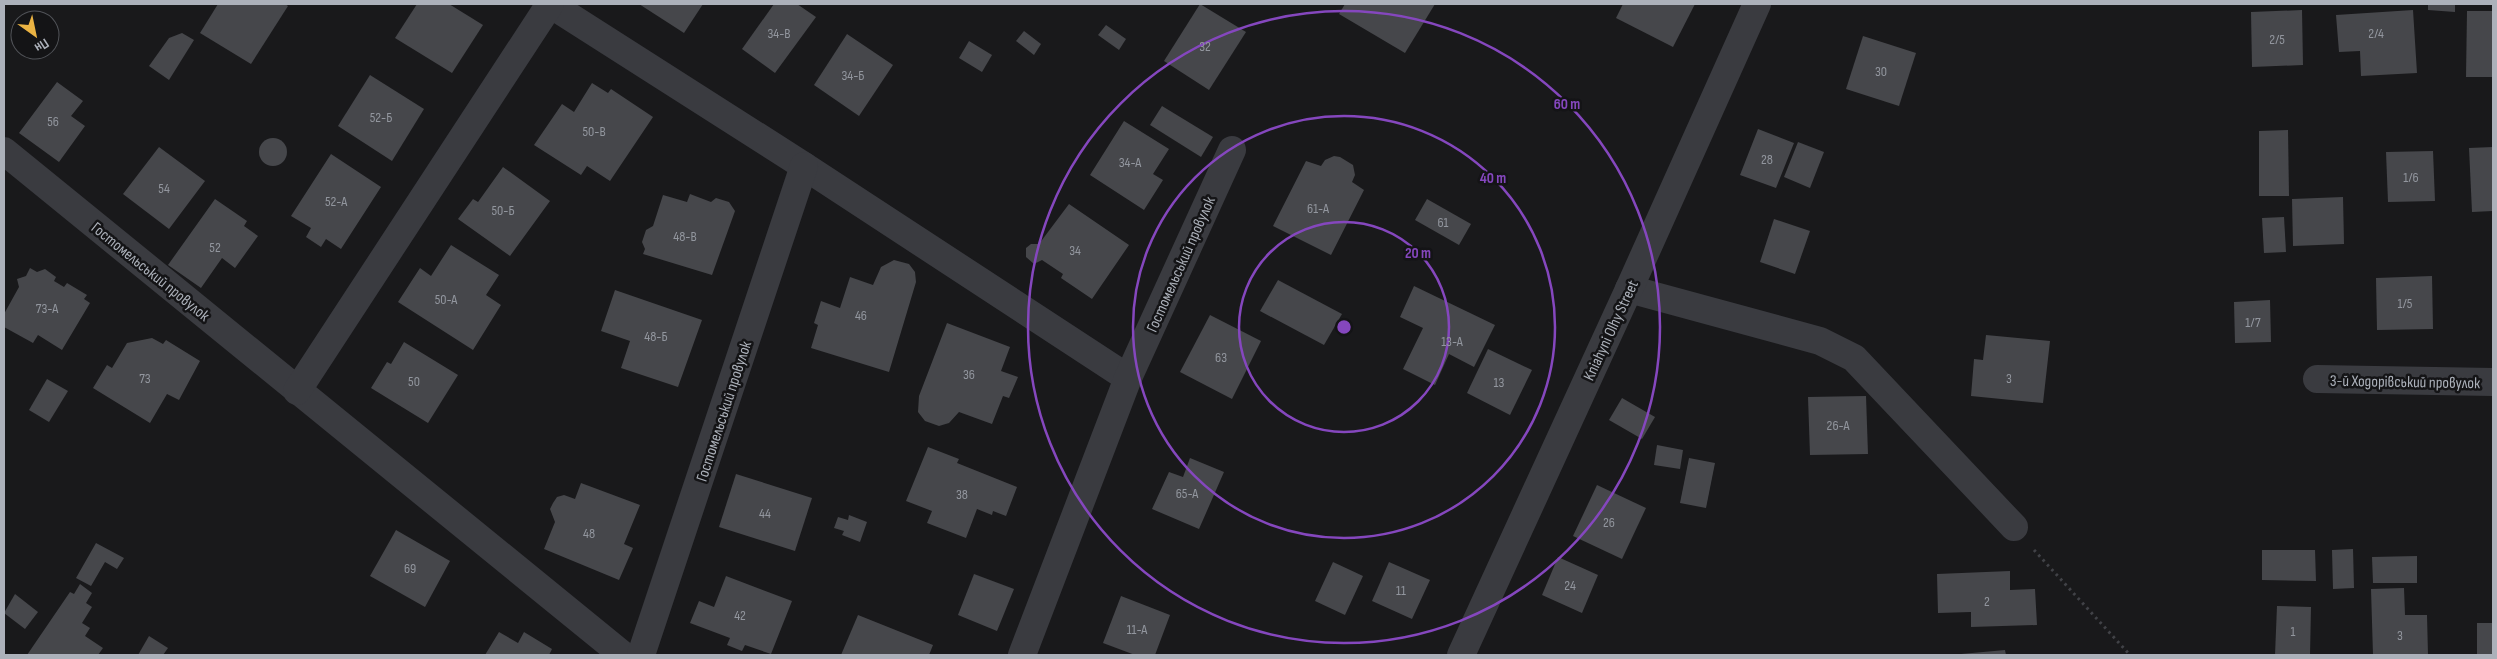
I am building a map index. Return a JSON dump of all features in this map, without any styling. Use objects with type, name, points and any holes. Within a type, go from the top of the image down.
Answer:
[{"type":"street","points":[[297,391],[550,4],[804,166],[1128,378]]},
{"type":"street","name":"Kniahyni Olhy Street","points":[[1461,655],[1629,289],[1756,4]]},
{"type":"street","name":"Гостомельський провулок","points":[[1022,655],[1128,378],[1232,150]]},
{"type":"street","name":"Гостомельський провулок","points":[[4,151],[623,655]]},
{"type":"street","name":"Гостомельський провулок","points":[[641,655],[804,166]]},
{"type":"street","points":[[1629,289],[1820,341],[1854,358],[2014,527]]},
{"type":"street","name":"3-й Ходорівський провулок","points":[[2316,379],[2493,382]]},
{"type":"path","points":[[2014,527],[2130,655]]},
{"type":"building","points":[[218,4],[285,4],[288,6],[251,64],[200,33]]},
{"type":"building","points":[[417,4],[449,4],[483,25],[452,73],[395,38]]},
{"type":"building","points":[[639,4],[703,4],[684,33]]},
{"type":"building","points":[[774,4],[797,4],[816,17],[775,73],[742,49]]},
{"type":"building","points":[[1200,4],[1246,32],[1209,90],[1164,61]]},
{"type":"building","points":[[1345,4],[1435,4],[1405,53],[1339,14]]},
{"type":"building","points":[[1623,4],[1695,4],[1673,47],[1616,18]]},
{"type":"building","points":[[2428,4],[2455,4],[2455,12],[2428,10]]},
{"type":"building","points":[[2302,10],[2303,65],[2252,67],[2251,12]]},
{"type":"building","points":[[2413,10],[2417,73],[2361,76],[2360,51],[2339,52],[2336,15]]},
{"type":"building","points":[[2467,11],[2493,11],[2493,77],[2466,77]]},
{"type":"building","points":[[1106,25],[1126,39],[1119,50],[1098,35]]},
{"type":"building","points":[[1024,31],[1041,44],[1034,55],[1016,41]]},
{"type":"building","points":[[182,33],[194,40],[169,80],[149,66],[169,38]]},
{"type":"building","points":[[847,34],[893,65],[859,116],[814,85]]},
{"type":"building","points":[[1863,36],[1916,53],[1899,106],[1846,89]]},
{"type":"building","points":[[969,41],[992,55],[982,72],[959,58]]},
{"type":"building","points":[[370,75],[424,109],[392,161],[338,126]]},
{"type":"building","points":[[57,82],[83,101],[71,116],[85,126],[59,162],[19,133]]},
{"type":"building","points":[[592,83],[608,93],[611,89],[653,117],[610,181],[587,166],[581,175],[534,145],[562,104],[574,112]]},
{"type":"building","points":[[1162,106],[1213,137],[1201,157],[1150,125]]},
{"type":"building","points":[[1124,121],[1169,149],[1153,174],[1163,180],[1144,210],[1090,175]]},
{"type":"building","points":[[1758,129],[1794,143],[1776,188],[1740,175]]},
{"type":"building","points":[[2288,130],[2289,196],[2259,196],[2259,131]]},
{"type":"building","points":[[273,138],[283,142],[287,152],[283,162],[273,166],[263,162],[259,152],[263,142]]},
{"type":"building","points":[[1798,142],[1824,152],[1810,188],[1784,177]]},
{"type":"building","points":[[159,147],[205,181],[169,229],[123,194]]},
{"type":"building","points":[[2493,147],[2493,211],[2472,212],[2469,148]]},
{"type":"building","points":[[2433,151],[2435,201],[2388,202],[2386,152]]},
{"type":"building","points":[[331,154],[381,187],[341,249],[326,239],[321,247],[306,237],[311,228],[291,216]]},
{"type":"building","points":[[1334,156],[1340,157],[1353,165],[1355,175],[1352,182],[1364,190],[1331,255],[1273,226],[1306,161],[1321,166],[1325,160]]},
{"type":"building","points":[[503,167],[550,201],[510,256],[458,219],[473,199],[478,202]]},
{"type":"building","points":[[690,194],[711,202],[716,198],[729,202],[735,211],[712,275],[643,254],[645,249],[642,242],[646,230],[653,226],[663,195],[687,202]]},
{"type":"building","points":[[2343,197],[2344,244],[2293,246],[2292,199]]},
{"type":"building","points":[[215,199],[247,221],[244,226],[258,236],[235,268],[222,258],[201,288],[168,265]]},
{"type":"building","points":[[1427,199],[1471,224],[1459,245],[1415,220]]},
{"type":"building","points":[[1069,204],[1129,245],[1092,299],[1061,278],[1063,274],[1042,260],[1034,264],[1026,257],[1026,248],[1031,244],[1039,244]]},
{"type":"building","points":[[2284,217],[2286,252],[2264,253],[2262,218]]},
{"type":"building","points":[[1774,219],[1810,231],[1795,274],[1760,262]]},
{"type":"building","points":[[451,245],[499,275],[486,295],[501,305],[473,350],[398,302],[420,268],[431,276]]},
{"type":"building","points":[[894,260],[909,264],[915,272],[916,282],[889,372],[811,348],[818,325],[814,323],[821,301],[840,308],[850,277],[873,285],[881,267]]},
{"type":"building","points":[[30,268],[37,272],[45,269],[56,277],[54,281],[64,287],[67,283],[87,295],[84,299],[90,303],[62,350],[38,335],[33,343],[4,327],[4,314],[19,287],[17,279],[26,276]]},
{"type":"building","points":[[2432,276],[2433,329],[2377,330],[2376,278]]},
{"type":"building","points":[[1278,280],[1342,314],[1324,345],[1260,311]]},
{"type":"building","points":[[1414,286],[1495,325],[1474,367],[1449,354],[1435,385],[1403,369],[1423,328],[1400,317]]},
{"type":"building","points":[[615,290],[702,320],[678,387],[621,368],[630,341],[601,331]]},
{"type":"building","points":[[2270,300],[2271,342],[2235,343],[2234,302]]},
{"type":"building","points":[[1210,315],[1261,341],[1232,399],[1180,372]]},
{"type":"building","points":[[947,323],[1010,347],[1001,371],[1018,377],[1009,398],[1003,396],[992,424],[959,412],[949,423],[939,426],[925,421],[918,412],[919,396]]},
{"type":"building","points":[[1986,335],[2050,341],[2043,403],[1971,396],[1974,359],[1983,360]]},
{"type":"building","points":[[152,338],[163,344],[166,340],[200,361],[179,400],[167,394],[150,423],[93,388],[107,365],[112,368],[127,343]]},
{"type":"building","points":[[404,342],[458,375],[428,423],[371,388],[387,362],[391,364]]},
{"type":"building","points":[[1488,349],[1532,370],[1510,415],[1467,393]]},
{"type":"building","points":[[47,379],[68,391],[49,422],[29,410]]},
{"type":"building","points":[[1866,396],[1868,454],[1810,455],[1808,397]]},
{"type":"building","points":[[1622,398],[1655,417],[1642,439],[1609,420]]},
{"type":"building","points":[[1657,445],[1683,450],[1680,469],[1654,465]]},
{"type":"building","points":[[928,447],[959,459],[957,463],[1017,487],[1006,516],[993,511],[992,515],[977,509],[966,538],[927,523],[932,511],[906,501]]},
{"type":"building","points":[[1190,458],[1224,472],[1199,529],[1152,509],[1169,472],[1183,477]]},
{"type":"building","points":[[1689,458],[1715,463],[1706,508],[1680,503]]},
{"type":"building","points":[[736,474],[812,498],[795,551],[719,527]]},
{"type":"building","points":[[581,483],[640,505],[624,544],[633,548],[619,580],[544,549],[555,522],[550,509],[553,503],[557,497],[564,495],[575,499]]},
{"type":"building","points":[[1597,485],[1646,508],[1622,559],[1573,536]]},
{"type":"building","points":[[849,515],[867,522],[860,542],[842,535],[844,531],[834,528],[838,517],[848,520]]},
{"type":"building","points":[[396,530],[450,561],[425,607],[370,576]]},
{"type":"building","points":[[96,543],[124,558],[117,569],[105,562],[91,586],[76,578]]},
{"type":"building","points":[[2353,549],[2354,588],[2333,589],[2332,550]]},
{"type":"building","points":[[2262,550],[2315,550],[2316,581],[2262,580]]},
{"type":"building","points":[[2417,556],[2417,583],[2373,583],[2372,557]]},
{"type":"building","points":[[1558,557],[1598,575],[1582,613],[1542,595]]},
{"type":"building","points":[[1333,562],[1363,576],[1345,615],[1315,601]]},
{"type":"building","points":[[1389,562],[1430,580],[1412,619],[1372,601]]},
{"type":"building","points":[[2010,571],[2010,590],[2035,589],[2037,625],[1971,627],[1971,612],[1938,613],[1937,574]]},
{"type":"building","points":[[974,574],[1014,589],[997,631],[958,615]]},
{"type":"building","points":[[726,576],[792,601],[771,654],[745,645],[742,651],[727,645],[730,638],[690,623],[699,601],[714,607]]},
{"type":"building","points":[[80,584],[92,593],[86,603],[92,607],[82,623],[90,628],[85,636],[103,648],[98,655],[27,655],[70,592],[74,594]]},
{"type":"building","points":[[2404,588],[2405,615],[2427,615],[2428,655],[2373,655],[2371,589]]},
{"type":"building","points":[[15,594],[38,612],[25,629],[4,613]]},
{"type":"building","points":[[1121,596],[1170,615],[1155,655],[1135,655],[1103,643]]},
{"type":"building","points":[[2277,606],[2311,607],[2310,655],[2275,655]]},
{"type":"building","points":[[858,615],[933,645],[929,655],[841,655]]},
{"type":"building","points":[[2477,623],[2493,623],[2493,655],[2477,655]]},
{"type":"building","points":[[499,632],[518,643],[524,632],[552,649],[549,655],[485,655]]},
{"type":"building","points":[[149,636],[168,648],[163,655],[138,655]]},
{"type":"building","points":[[2005,650],[2006,655],[1961,655],[1961,654]]}]
